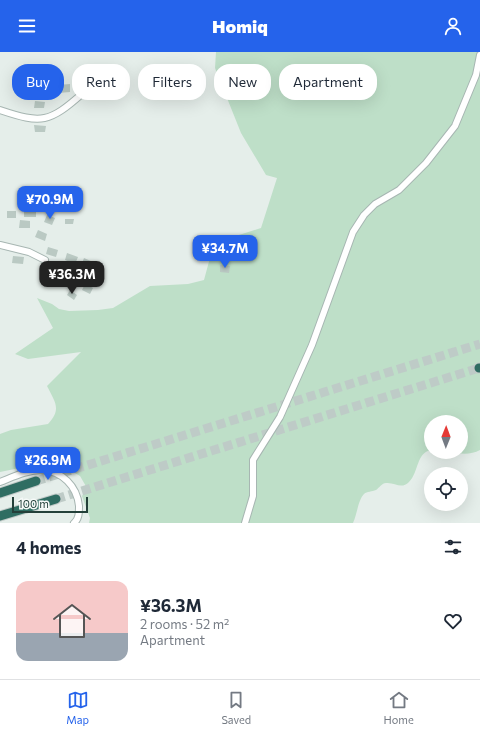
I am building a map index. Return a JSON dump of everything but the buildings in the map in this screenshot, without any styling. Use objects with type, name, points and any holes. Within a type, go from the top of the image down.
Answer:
[{"type":"highway","points":[[0,493],[36,482]]},
{"type":"highway","points":[[0,516],[56,499]]},
{"type":"street","points":[[245,523],[253,496],[253,460],[280,417],[312,345],[353,232],[364,215],[375,204],[399,190],[426,163],[456,126],[476,75],[480,55]]},
{"type":"street","points":[[0,110],[32,120],[43,119],[62,109],[74,100]]},
{"type":"street","points":[[0,245],[30,252],[45,260]]},
{"type":"street","points":[[0,482],[27,472],[43,470],[61,476],[72,484],[77,495],[79,512],[78,520],[74,523]]},
{"type":"green space","points":[[216,52],[480,52],[480,450],[468,454],[468,415],[424,415],[424,454],[420,459],[412,478],[409,482],[401,486],[385,483],[376,490],[365,493],[360,500],[353,523],[89,523],[90,518],[82,496],[87,488],[80,476],[54,461],[0,472],[0,434],[11,430],[48,424],[55,414],[56,405],[47,386],[81,352],[28,359],[15,354],[53,328],[37,298],[52,304],[59,309],[69,311],[98,310],[113,308],[150,286],[188,284],[204,280],[214,243],[261,228],[277,178],[266,175],[241,133],[228,100],[271,100],[271,64],[215,64]]},
{"type":"tunnel","points":[[36,481],[480,344]]},
{"type":"tunnel","points":[[56,499],[479,368]]}]
